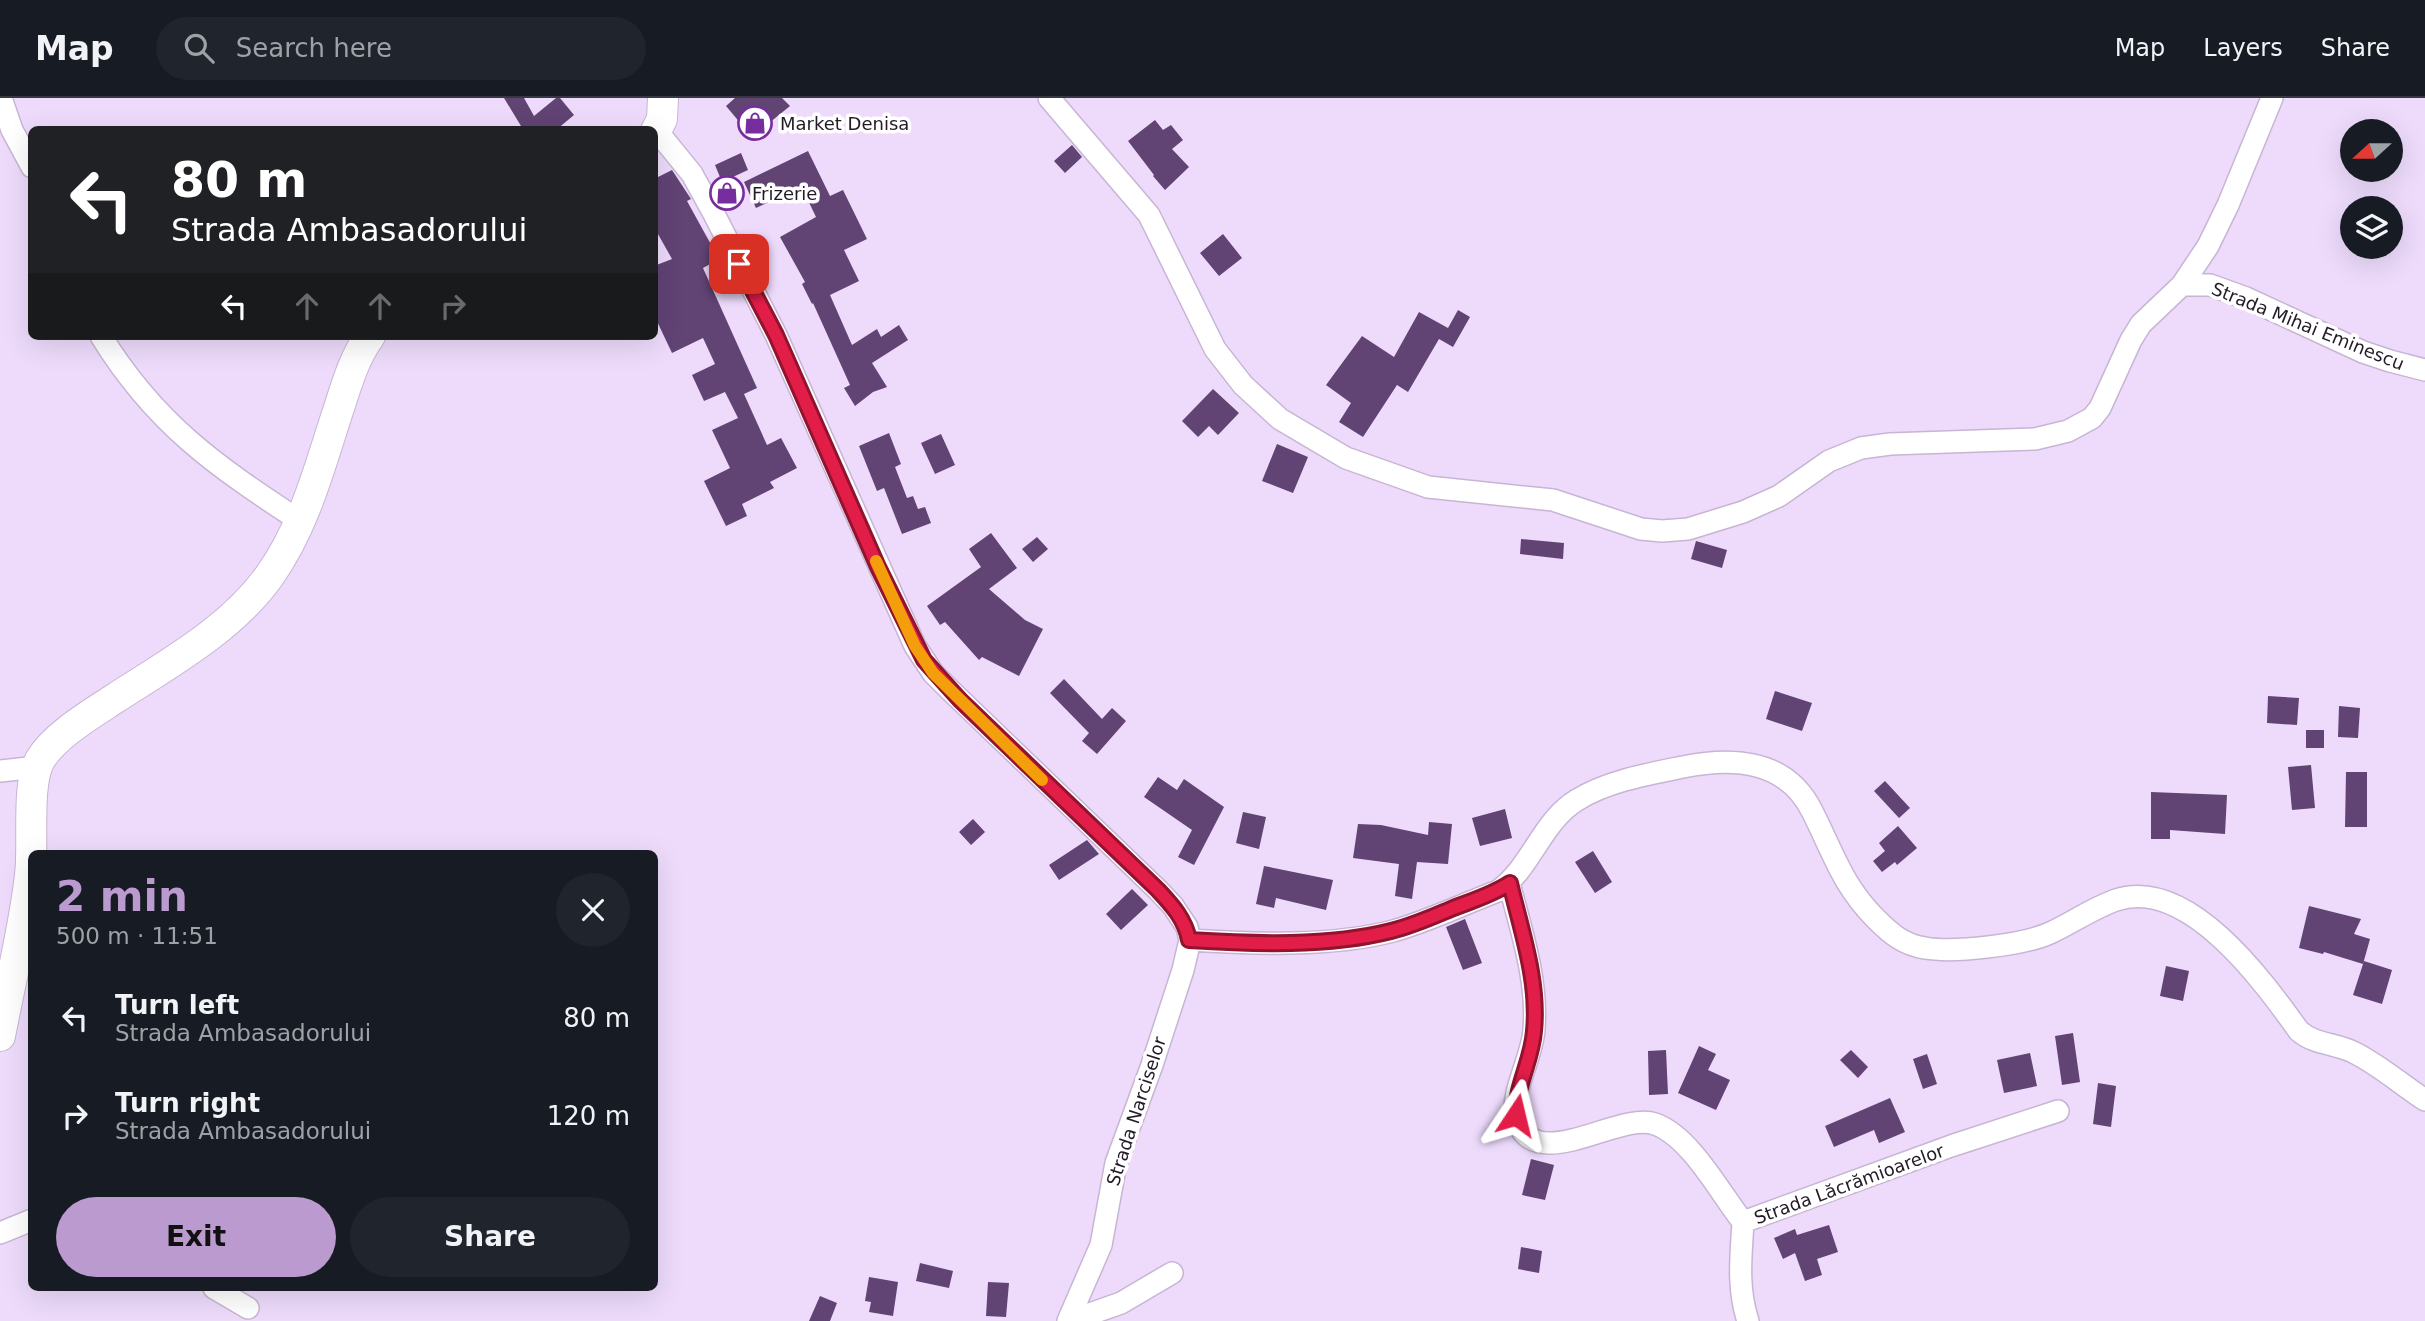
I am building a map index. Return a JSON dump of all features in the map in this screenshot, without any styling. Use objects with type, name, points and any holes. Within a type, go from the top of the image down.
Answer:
[{"type":"main road","points":[[658,128],[662,119],[663,98]]},
{"type":"main road","points":[[32,850],[34,784],[37,767],[49,748],[80,722],[211,633],[243,606],[271,573],[300,521],[348,378],[368,340]]},
{"type":"main road","points":[[0,1036],[28,889]]},
{"type":"street","points":[[1,98],[12,130],[28,160]]},
{"type":"street","points":[[1049,98],[1149,215],[1216,349],[1243,385],[1280,419],[1346,458],[1428,487],[1553,500],[1641,529],[1675,531],[1744,512],[1779,496],[1829,461],[1861,448],[1890,444],[2011,442],[2035,439],[2068,431],[2092,418],[2100,408],[2141,324],[2182,285],[2197,266],[2228,205],[2272,98]]},
{"type":"street","points":[[658,135],[692,174],[776,335],[878,567],[924,660],[956,697],[1158,890],[1181,918],[1187,928],[1189,940],[1270,942],[1368,936],[1395,930],[1498,891],[1510,883],[1550,823],[1578,799],[1598,789],[1635,777],[1700,764],[1727,761],[1759,765],[1780,776],[1799,792],[1811,809],[1836,867],[1849,887],[1868,912],[1904,943],[1927,949],[1950,950],[2006,945],[2046,935],[2117,900],[2137,896],[2160,901],[2187,910],[2212,928],[2258,978],[2305,1037],[2348,1049],[2362,1056],[2425,1100]]},
{"type":"street","name":"Strada Mihai Eminescu","points":[[2182,285],[2210,285],[2246,298],[2363,352],[2425,370]]},
{"type":"street","points":[[103,340],[118,364],[151,405],[185,439],[235,479],[300,521]]},
{"type":"street","points":[[0,771],[37,767]]},
{"type":"street","name":"Strada Lăcrămioarelor","points":[[1510,883],[1530,967],[1535,1010],[1531,1053],[1516,1100],[1516,1115],[1521,1128],[1531,1138],[1545,1143],[1562,1143],[1635,1122],[1663,1127],[1698,1161],[1743,1222],[1951,1146],[2057,1111]]},
{"type":"street","name":"Strada Narciselor","points":[[1069,1321],[1101,1245],[1116,1163],[1152,1066],[1183,970],[1189,940]]},
{"type":"street","points":[[0,1233],[28,1222]]},
{"type":"street","points":[[1743,1222],[1741,1292],[1748,1321]]},
{"type":"street","points":[[1069,1321],[1121,1303],[1172,1273]]},
{"type":"street","points":[[219,1291],[248,1308]]},
{"type":"building","points":[[504,98],[524,98],[534,116],[556,98],[560,98],[574,115],[561,126],[521,126]]},
{"type":"building","points":[[735,98],[782,98],[790,106],[752,137],[726,106]]},
{"type":"building","points":[[1155,120],[1163,130],[1171,125],[1183,140],[1172,149],[1189,167],[1165,190],[1128,141]]},
{"type":"building","points":[[1072,145],[1082,157],[1065,173],[1054,161]]},
{"type":"building","points":[[808,151],[830,196],[843,190],[867,239],[844,250],[859,281],[830,295],[852,345],[877,329],[881,337],[899,325],[908,340],[872,363],[887,387],[873,392],[855,406],[844,388],[850,385],[802,284],[805,282],[780,237],[816,217],[804,192],[800,187],[756,208],[744,182]]},
{"type":"building","points":[[741,153],[748,170],[722,182],[715,165]]},
{"type":"building","points":[[672,170],[691,199],[687,201],[719,259],[703,268],[757,388],[744,394],[767,445],[781,438],[797,468],[770,482],[774,488],[742,504],[747,516],[726,526],[704,481],[730,468],[712,430],[738,418],[725,392],[704,401],[692,375],[715,364],[703,338],[672,353],[658,323],[658,264],[672,259],[658,234],[658,177]]},
{"type":"building","points":[[1223,234],[1242,258],[1219,276],[1200,253]]},
{"type":"building","points":[[1458,310],[1470,317],[1453,347],[1439,339],[1408,392],[1397,385],[1363,437],[1339,422],[1351,403],[1326,385],[1362,336],[1394,357],[1419,312],[1448,328]]},
{"type":"building","points":[[1213,389],[1239,413],[1218,435],[1209,426],[1198,437],[1182,421]]},
{"type":"building","points":[[889,433],[901,464],[895,467],[907,498],[913,496],[918,509],[925,507],[931,523],[902,534],[884,488],[877,491],[859,446]]},
{"type":"building","points":[[941,434],[955,465],[935,474],[921,443]]},
{"type":"building","points":[[1277,444],[1308,457],[1293,493],[1262,481]]},
{"type":"building","points":[[991,533],[1017,568],[989,589],[1025,620],[1043,629],[1019,676],[982,657],[979,660],[945,622],[940,625],[927,606],[981,567],[969,549]]},
{"type":"building","points":[[1037,537],[1048,549],[1033,562],[1022,549]]},
{"type":"building","points":[[1521,539],[1564,543],[1563,559],[1520,554]]},
{"type":"building","points":[[1696,541],[1727,550],[1722,568],[1691,559]]},
{"type":"building","points":[[1064,679],[1102,719],[1112,708],[1126,721],[1097,754],[1082,741],[1089,733],[1050,693]]},
{"type":"building","points":[[1775,691],[1812,703],[1802,731],[1766,719]]},
{"type":"building","points":[[2268,696],[2299,698],[2297,725],[2267,723]]},
{"type":"building","points":[[2339,706],[2360,708],[2358,738],[2338,737]]},
{"type":"building","points":[[2306,730],[2324,730],[2324,748],[2306,748]]},
{"type":"building","points":[[2311,765],[2315,808],[2292,810],[2288,767]]},
{"type":"building","points":[[2346,772],[2367,772],[2367,827],[2345,827]]},
{"type":"building","points":[[1158,777],[1177,790],[1184,779],[1224,807],[1194,865],[1178,857],[1192,830],[1144,797]]},
{"type":"building","points":[[1885,781],[1910,808],[1899,818],[1874,791]]},
{"type":"building","points":[[2151,792],[2227,795],[2225,834],[2170,830],[2170,839],[2151,839]]},
{"type":"building","points":[[1505,809],[1512,838],[1480,846],[1472,818]]},
{"type":"building","points":[[1243,812],[1266,817],[1259,849],[1236,843]]},
{"type":"building","points":[[973,819],[985,832],[971,845],[959,832]]},
{"type":"building","points":[[1429,822],[1452,824],[1448,864],[1417,862],[1412,899],[1395,896],[1399,864],[1353,858],[1358,824],[1381,825],[1428,835]]},
{"type":"building","points":[[1898,826],[1917,848],[1897,865],[1895,862],[1882,872],[1873,861],[1885,851],[1879,843]]},
{"type":"building","points":[[1087,840],[1099,854],[1059,880],[1049,865]]},
{"type":"building","points":[[1593,851],[1612,882],[1595,893],[1575,862]]},
{"type":"building","points":[[1264,866],[1333,880],[1326,910],[1276,898],[1274,908],[1256,904]]},
{"type":"building","points":[[1132,889],[1148,905],[1121,930],[1106,914]]},
{"type":"building","points":[[2309,906],[2361,919],[2354,934],[2370,939],[2363,964],[2324,952],[2323,954],[2299,948]]},
{"type":"building","points":[[1465,919],[1482,963],[1463,970],[1446,927]]},
{"type":"building","points":[[2364,961],[2392,970],[2382,1004],[2353,995]]},
{"type":"building","points":[[2166,966],[2189,971],[2183,1001],[2160,996]]},
{"type":"building","points":[[2073,1033],[2080,1082],[2062,1085],[2055,1036]]},
{"type":"building","points":[[1699,1046],[1716,1054],[1708,1070],[1730,1080],[1716,1110],[1678,1093]]},
{"type":"building","points":[[1666,1050],[1668,1094],[1649,1095],[1648,1051]]},
{"type":"building","points":[[1851,1050],[1868,1067],[1858,1078],[1840,1060]]},
{"type":"building","points":[[2030,1053],[2037,1086],[2004,1093],[1997,1060]]},
{"type":"building","points":[[1927,1054],[1937,1084],[1923,1089],[1913,1059]]},
{"type":"building","points":[[2098,1083],[2116,1086],[2111,1127],[2093,1124]]},
{"type":"building","points":[[1890,1098],[1905,1132],[1879,1143],[1874,1130],[1834,1147],[1825,1126]]},
{"type":"building","points":[[1531,1159],[1554,1165],[1545,1200],[1522,1195]]},
{"type":"building","points":[[1829,1225],[1838,1252],[1817,1259],[1822,1275],[1805,1281],[1795,1253],[1783,1259],[1774,1238],[1795,1229],[1797,1235]]},
{"type":"building","points":[[1521,1247],[1542,1251],[1539,1273],[1518,1269]]},
{"type":"building","points":[[920,1263],[953,1271],[949,1288],[916,1281]]},
{"type":"building","points":[[869,1277],[898,1282],[893,1316],[869,1312],[871,1302],[865,1301]]},
{"type":"building","points":[[988,1282],[1009,1283],[1006,1317],[986,1316]]},
{"type":"building","points":[[820,1296],[837,1303],[830,1321],[809,1321]]},
{"type":"slow traffic","points":[[876,561],[915,646],[933,673],[1042,780]]},
{"type":"place","name":"Market Denisa","points":[[755,123]]},
{"type":"place","name":"Frizerie","points":[[727,193]]},
{"type":"route","points":[[739,264],[776,335],[878,567],[924,660],[960,700],[1158,890],[1181,918],[1187,928],[1189,940],[1230,943],[1340,940],[1368,936],[1425,919],[1498,891],[1510,883],[1530,967],[1535,1010],[1531,1053],[1516,1100],[1516,1115]]}]
